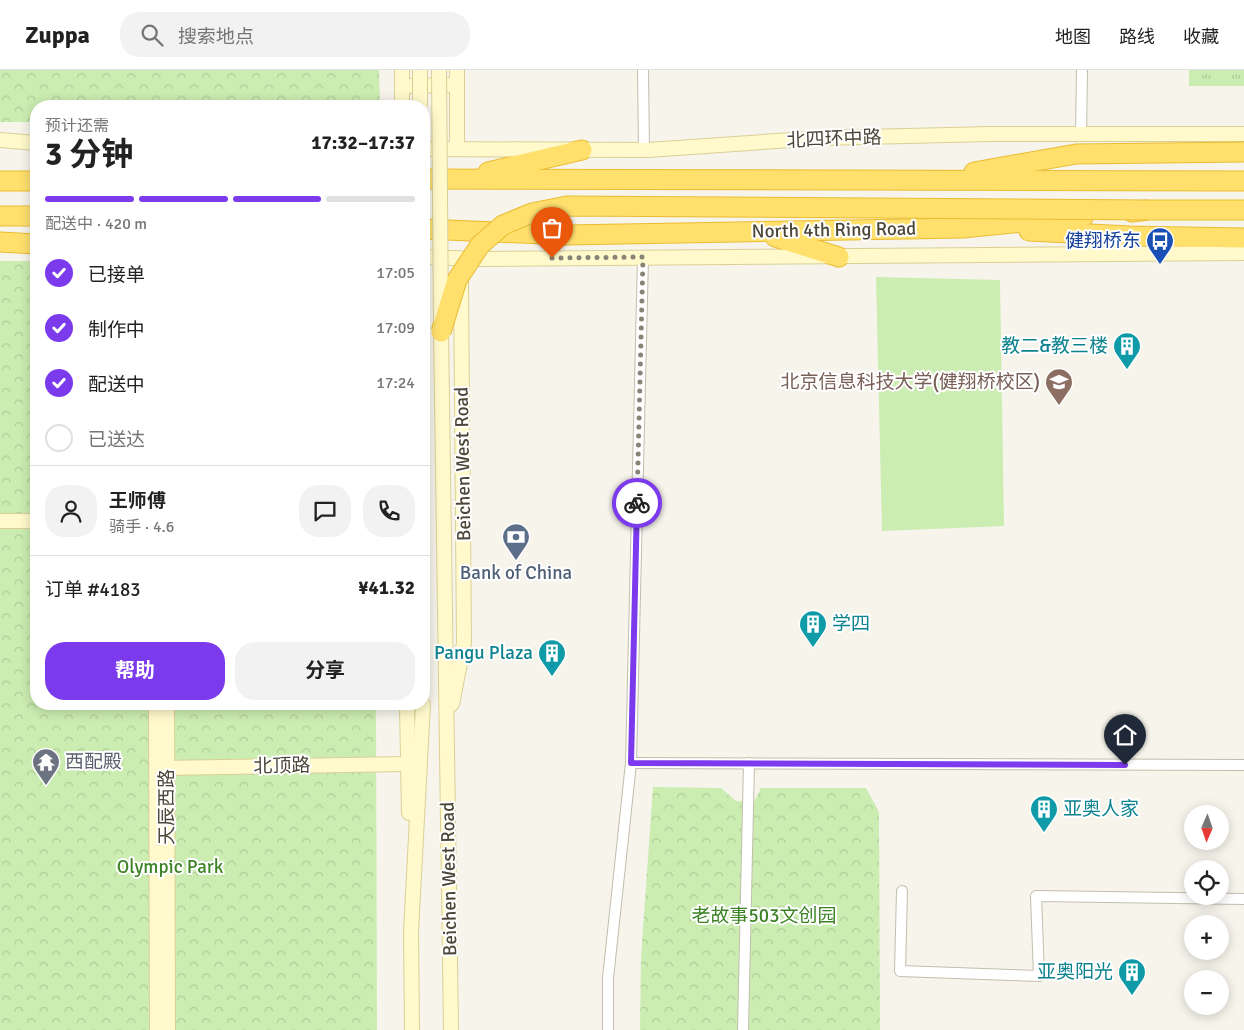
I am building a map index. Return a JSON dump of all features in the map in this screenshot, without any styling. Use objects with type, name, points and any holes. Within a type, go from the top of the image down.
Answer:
[{"type":"highway","points":[[457,179],[582,150]]},
{"type":"highway","points":[[926,181],[1076,154],[1244,152]]},
{"type":"highway","points":[[430,179],[1244,181]]},
{"type":"highway","points":[[0,181],[30,181]]},
{"type":"highway","points":[[441,332],[457,280],[480,245],[503,224],[532,213],[567,206],[1148,210]]},
{"type":"highway","name":"North 4th Ring Road","points":[[430,229],[566,235],[963,228],[1148,210],[1244,210]]},
{"type":"highway","points":[[0,216],[30,216]]},
{"type":"highway","points":[[963,228],[1120,236],[1244,238]]},
{"type":"highway","points":[[757,232],[839,256]]},
{"type":"highway","points":[[0,242],[30,244]]},
{"type":"street","points":[[402,70],[402,100]]},
{"type":"street","points":[[420,70],[420,100]]},
{"type":"street","name":"Beichen West Road","points":[[439,70],[451,1030]]},
{"type":"street","points":[[457,70],[457,149]]},
{"type":"street","points":[[643,70],[644,150]]},
{"type":"street","points":[[1081,134],[1082,70]]},
{"type":"street","points":[[402,86],[457,85]]},
{"type":"street","name":"北四环中路","points":[[430,149],[644,150],[820,138],[990,134],[1244,134]]},
{"type":"street","points":[[0,140],[30,142]]},
{"type":"street","points":[[0,149],[30,148]]},
{"type":"street","points":[[0,247],[30,245]]},
{"type":"street","points":[[430,257],[1244,253]]},
{"type":"street","points":[[608,1030],[608,978],[631,763],[643,257]]},
{"type":"street","name":"Beichen West Road","points":[[447,729],[464,643],[460,258]]},
{"type":"street","points":[[0,521],[30,521]]},
{"type":"street","name":"天辰西路","points":[[157,710],[162,768],[168,1030]]},
{"type":"street","name":"天辰西路","points":[[156,1030],[162,768],[167,710]]},
{"type":"street","name":"Beichen West Road","points":[[407,710],[412,1030]]},
{"type":"street","name":"Beichen West Road","points":[[411,932],[423,710]]},
{"type":"street","points":[[631,763],[1244,765]]},
{"type":"street","name":"北顶路","points":[[162,768],[408,764]]},
{"type":"street","points":[[743,1030],[749,764]]},
{"type":"street","points":[[902,891],[900,971],[1039,976],[1036,896],[1244,899]]},
{"type":"green space","points":[[0,70],[379,70],[380,100],[30,100],[30,122],[0,122]]},
{"type":"green space","points":[[1189,70],[1244,70],[1244,86],[1189,86]]},
{"type":"green space","name":"Olympic Park","points":[[0,261],[30,261],[30,710],[376,710],[377,1030],[0,1030]]},
{"type":"green space","points":[[876,277],[1000,280],[1004,526],[882,531]]},
{"type":"green space","name":"老故事503文创园","points":[[653,787],[721,788],[736,801],[754,802],[761,788],[866,788],[879,812],[880,1030],[640,1030],[641,957]]},
{"type":"way so far","points":[[552,258],[643,257],[637,503]]},
{"type":"place","name":"健翔桥东","points":[[1160,265]]},
{"type":"place","name":"教二&教三楼","points":[[1127,370]]},
{"type":"place","name":"北京信息科技大学(健翔桥校区)","points":[[1059,406]]},
{"type":"place","name":"Bank of China","points":[[516,561]]},
{"type":"place","name":"学四","points":[[813,648]]},
{"type":"place","name":"Pangu Plaza","points":[[552,677]]},
{"type":"place","name":"西配殿","points":[[46,786]]},
{"type":"place","name":"亚奥人家","points":[[1044,833]]},
{"type":"place","name":"亚奥阳光","points":[[1132,996]]},
{"type":"route","points":[[637,503],[631,763],[1125,765]]}]
